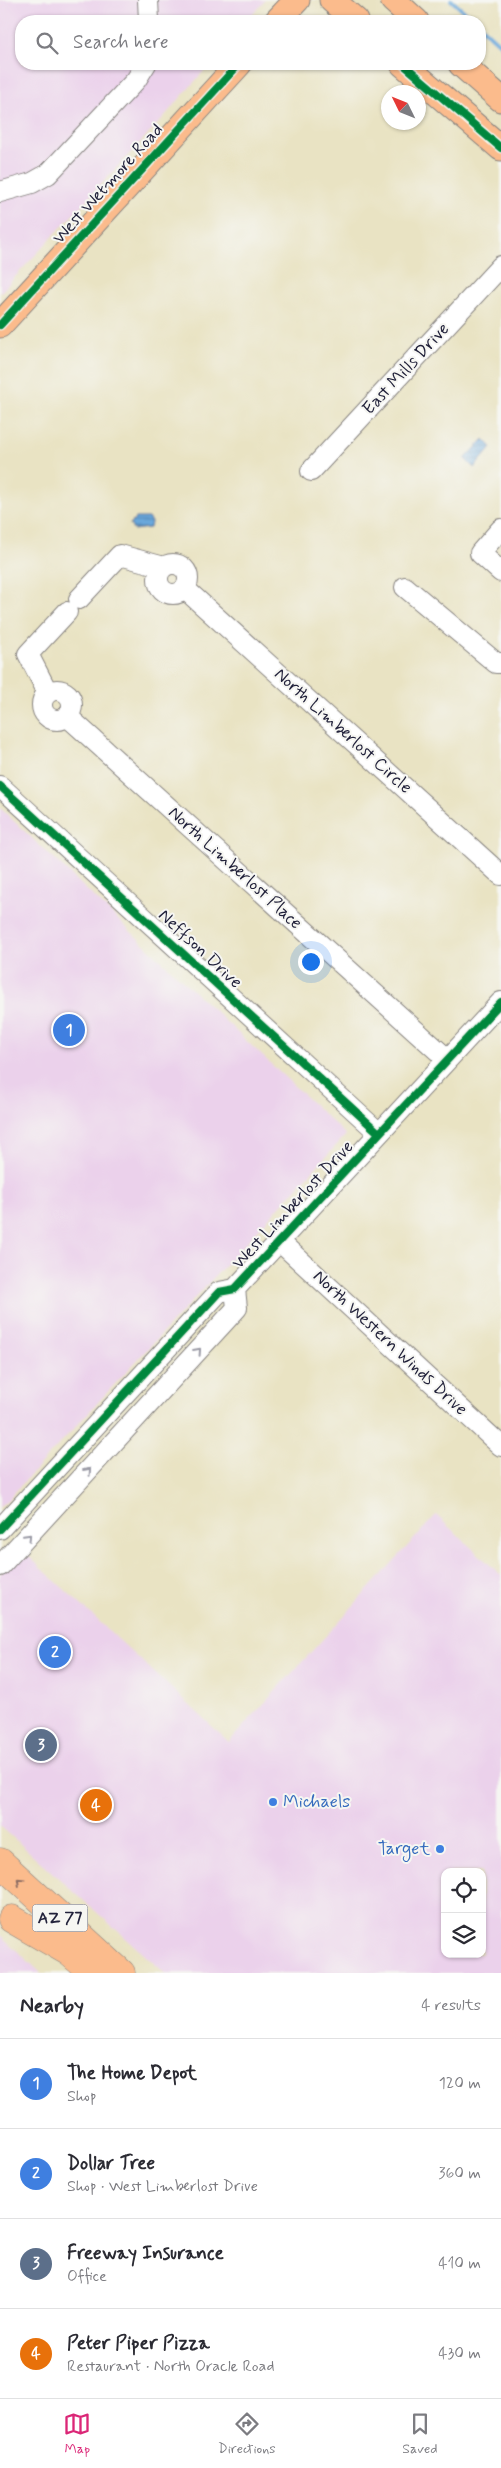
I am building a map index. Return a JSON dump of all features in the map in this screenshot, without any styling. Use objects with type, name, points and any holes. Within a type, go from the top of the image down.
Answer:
[{"type":"highway","name":"AZ 77","points":[[0,1862],[121,1973]]},
{"type":"highway","name":"AZ 77","points":[[6,1914],[69,1973]]},
{"type":"highway","points":[[6,1914],[70,1952],[94,1973]]},
{"type":"main road","points":[[283,15],[297,0]]},
{"type":"main road","points":[[332,0],[349,15]]},
{"type":"main road","points":[[393,0],[409,15]]},
{"type":"main road","name":"West Wetmore Road","points":[[0,326],[234,70]]},
{"type":"main road","points":[[410,70],[501,148]]},
{"type":"main road","points":[[469,70],[501,99]]},
{"type":"street","points":[[148,0],[149,15]]},
{"type":"street","points":[[0,192],[28,185],[48,174],[136,80],[142,70]]},
{"type":"street","name":"East Mills Drive","points":[[311,471],[501,266]]},
{"type":"street","points":[[501,529],[480,553],[501,572]]},
{"type":"street","name":"North Limberlost Circle","points":[[67,716],[54,719],[45,714],[42,700],[48,693],[28,654],[120,555],[164,567],[158,576],[162,590],[171,594],[185,589],[501,874]]},
{"type":"street","points":[[405,586],[496,664],[501,663]]},
{"type":"street","name":"North Limberlost Place","points":[[67,716],[447,1060]]},
{"type":"street","name":"Neffson Drive","points":[[0,786],[379,1133]]},
{"type":"street","name":"West Limberlost Drive","points":[[0,1529],[218,1292],[235,1289],[501,1002]]},
{"type":"street","name":"North Western Winds Drive","points":[[279,1241],[501,1446]]},
{"type":"street","name":"West Limberlost Drive","points":[[0,1566],[237,1308],[235,1289]]},
{"type":"street","points":[[166,1350],[164,1366],[171,1380]]},
{"type":"street","points":[[50,1476],[57,1487],[55,1507]]},
{"type":"shaded area","points":[[0,0],[265,0],[252,15],[15,15],[15,70],[205,70],[162,119],[0,293]]},
{"type":"shaded area","points":[[0,808],[346,1135],[0,1508]]},
{"type":"shaded area","points":[[436,1515],[501,1575],[501,1973],[165,1973],[0,1826],[0,1574],[22,1550],[229,1742]]},
{"type":"shaded area","points":[[0,1935],[41,1973],[0,1973]]},
{"type":"water","points":[[484,439],[492,447],[474,468],[465,459]]},
{"type":"water","points":[[136,518],[148,518],[151,522],[150,528],[133,530],[130,524]]},
{"type":"waterway","points":[[451,0],[468,15]]},
{"type":"waterway","points":[[486,31],[501,45]]},
{"type":"cycle path","points":[[0,325],[234,70]]},
{"type":"cycle path","points":[[410,70],[501,148]]},
{"type":"cycle path","points":[[0,786],[379,1133]]},
{"type":"cycle path","points":[[0,1529],[219,1292],[235,1289],[501,1002]]},
{"type":"place","name":"The Home Depot","points":[[69,1030]]},
{"type":"place","name":"Dollar Tree","points":[[55,1652]]},
{"type":"place","name":"Freeway Insurance","points":[[41,1745]]},
{"type":"place","name":"Michaels","points":[[273,1802]]},
{"type":"place","name":"Peter Piper Pizza","points":[[96,1805]]},
{"type":"place","name":"Target","points":[[440,1849]]}]
